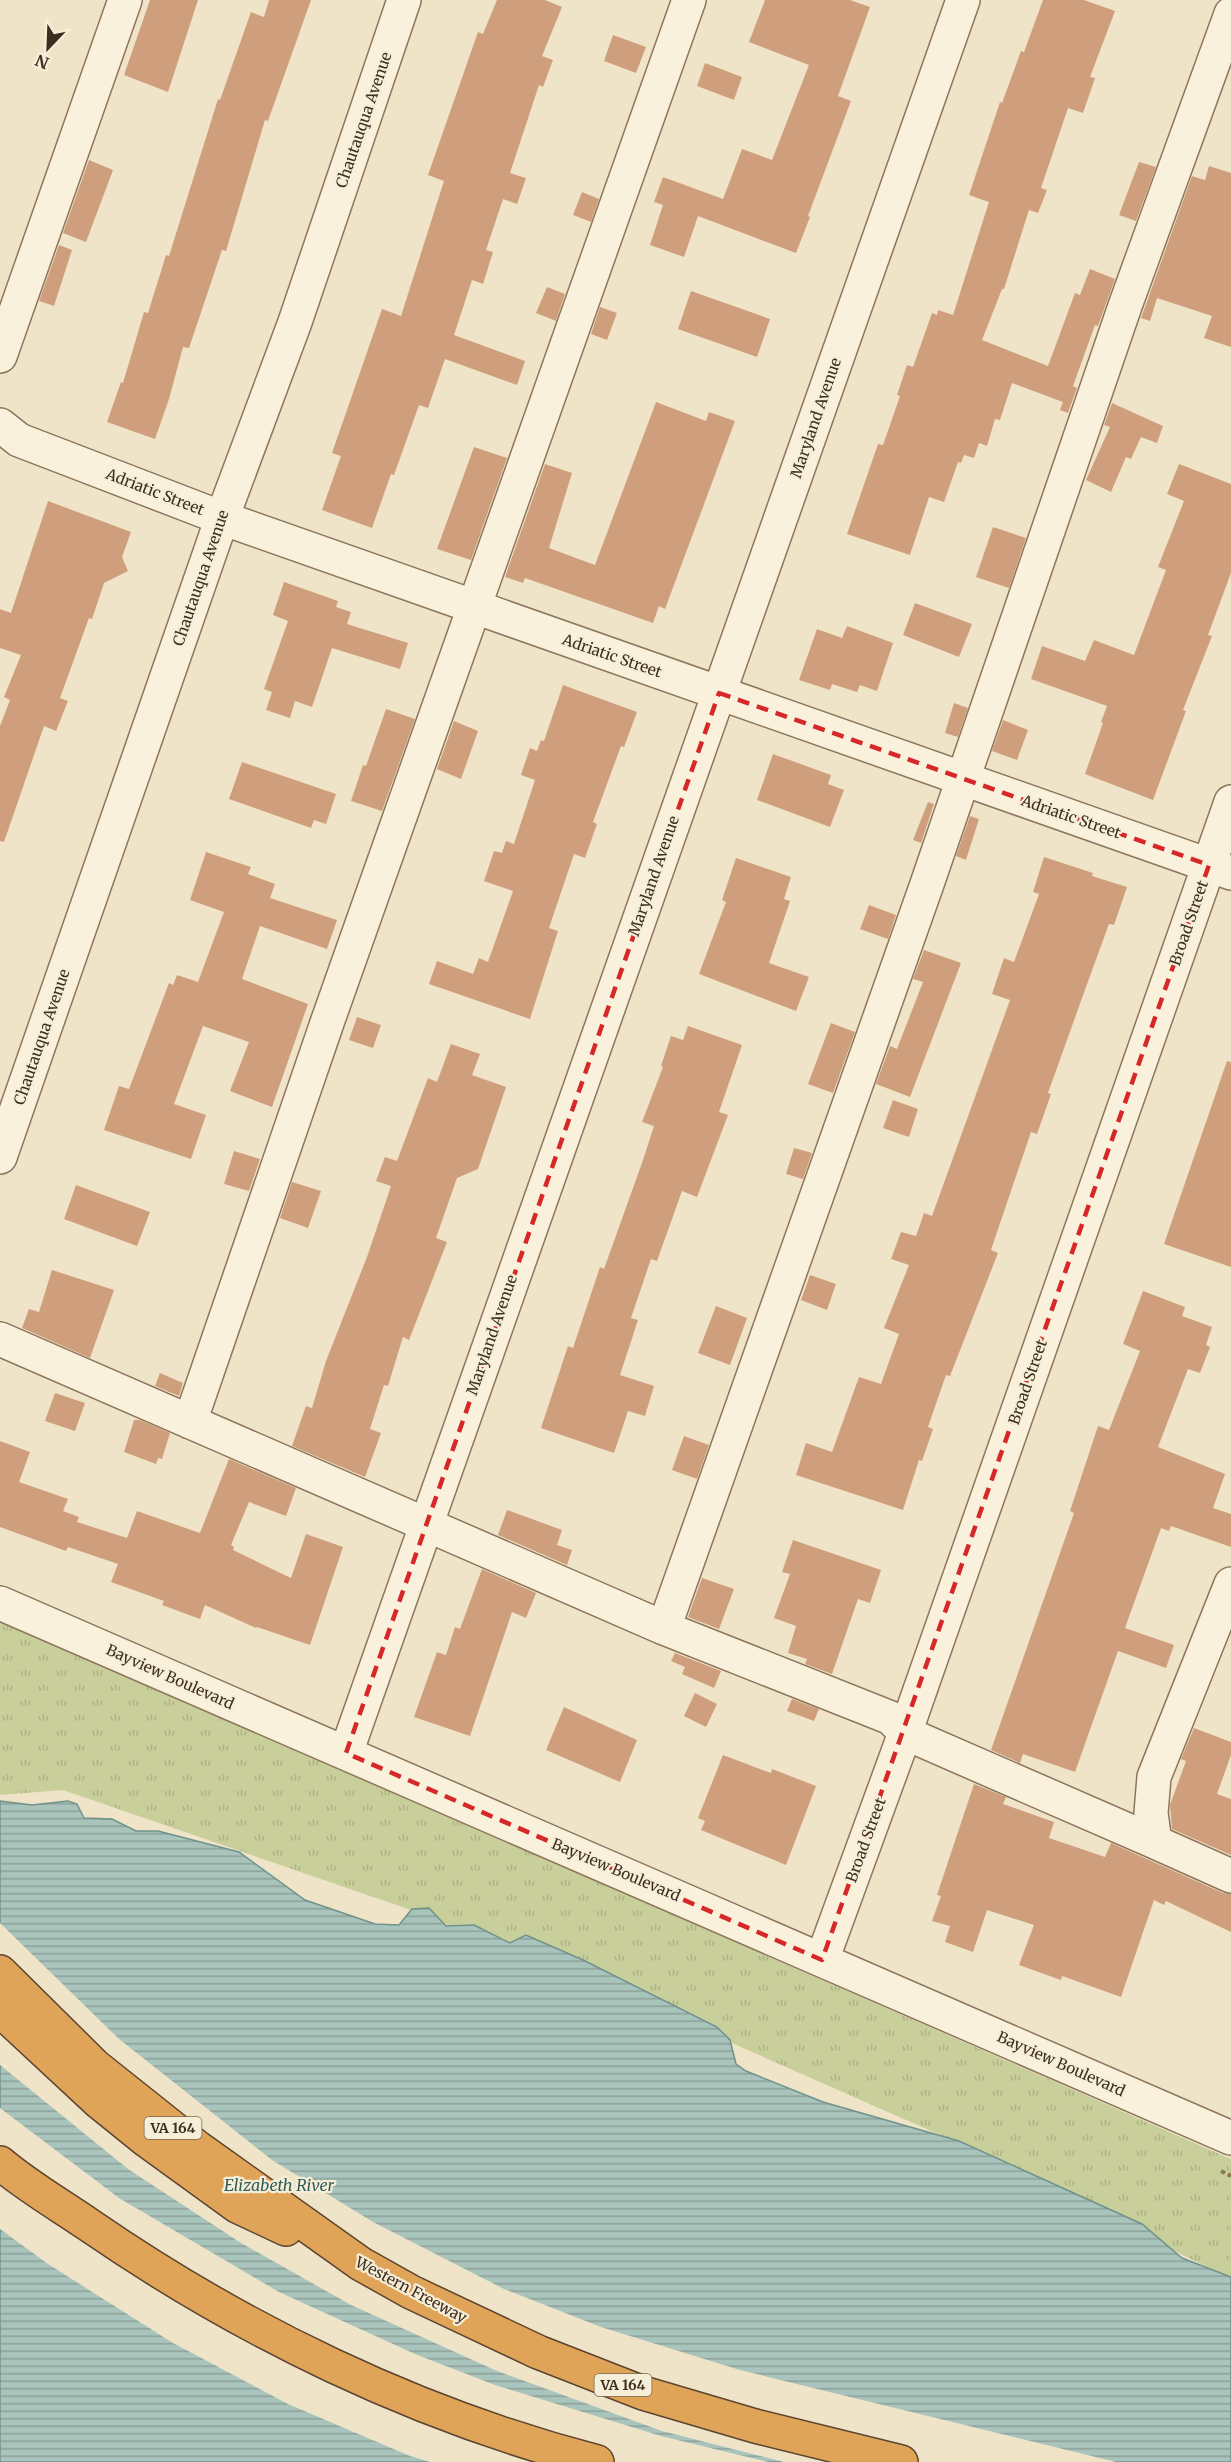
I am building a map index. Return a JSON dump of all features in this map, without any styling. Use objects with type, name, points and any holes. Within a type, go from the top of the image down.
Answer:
[{"type":"highway","name":"Western Freeway","points":[[0,1972],[95,2066],[198,2148],[361,2264],[480,2326],[591,2374],[698,2410],[901,2462]]},
{"type":"highway","points":[[0,2010],[99,2102],[237,2206],[361,2264]]},
{"type":"highway","points":[[0,2163],[127,2251],[268,2335],[395,2394],[549,2450],[597,2462]]},
{"type":"street","points":[[0,356],[125,0]]},
{"type":"street","name":"Chautauqua Avenue","points":[[0,1157],[222,518],[295,322],[404,0]]},
{"type":"street","points":[[190,1422],[328,1020],[689,0]]},
{"type":"street","name":"Maryland Avenue","points":[[346,1753],[963,0]]},
{"type":"street","points":[[664,1629],[1125,306],[1231,14]]},
{"type":"street","name":"Adriatic Street","points":[[0,425],[19,440],[222,518],[1220,869]]},
{"type":"street","name":"Broad Street","points":[[822,1960],[1220,869],[1231,802]]},
{"type":"street","points":[[0,1339],[664,1629],[891,1718],[905,1733],[1231,1876]]},
{"type":"street","points":[[1155,1842],[1151,1813],[1154,1777],[1231,1584]]},
{"type":"street","name":"Bayview Boulevard","points":[[0,1603],[1231,2138]]},
{"type":"highlighted area","points":[[719,693],[1209,865],[822,1960],[346,1753]]},
{"type":"green space","points":[[0,1620],[1231,2159],[1231,2279],[956,2142],[650,2007],[405,1908],[63,1790],[0,1795]]},
{"type":"water","name":"Elizabeth River","points":[[0,1801],[32,1805],[68,1801],[77,1804],[84,1818],[112,1819],[136,1831],[158,1831],[239,1852],[305,1900],[375,1924],[399,1925],[412,1909],[429,1908],[446,1926],[474,1925],[510,1943],[526,1935],[583,1960],[717,2027],[730,2040],[736,2064],[746,2071],[823,2102],[959,2141],[1142,2224],[1182,2258],[1231,2277],[1231,2462],[0,2462]]},
{"type":"pier","points":[[0,1923],[119,2039],[272,2160],[373,2222],[504,2289],[601,2327],[740,2370],[1116,2462],[784,2462],[662,2431],[497,2371],[351,2305],[241,2243],[128,2169],[0,2065]]},
{"type":"pier","points":[[0,2108],[119,2198],[279,2292],[415,2354],[495,2385],[661,2436],[768,2462],[430,2462],[410,2456],[288,2404],[173,2343],[48,2264],[0,2229]]},
{"type":"building","points":[[150,0],[198,0],[168,92],[124,75]]},
{"type":"building","points":[[269,0],[311,0],[268,121],[265,120],[226,251],[222,250],[189,348],[183,347],[155,439],[107,422],[121,382],[123,383],[144,312],[148,313],[166,255],[169,256],[218,99],[220,100],[251,12],[264,17]]},
{"type":"building","points":[[497,0],[545,0],[562,7],[542,56],[553,60],[543,87],[539,85],[510,173],[526,178],[517,204],[503,199],[486,250],[493,252],[483,284],[472,280],[454,335],[525,361],[517,385],[445,359],[428,408],[419,405],[372,528],[322,510],[341,456],[332,453],[382,309],[401,316],[444,181],[428,175],[478,32],[483,34]]},
{"type":"building","points":[[765,0],[850,0],[870,7],[838,96],[851,101],[796,253],[698,216],[684,257],[650,245],[663,205],[654,202],[663,177],[723,199],[742,149],[772,160],[809,65],[749,42]]},
{"type":"building","points":[[1043,0],[1084,0],[1115,11],[1090,77],[1095,78],[1083,113],[1068,108],[1041,188],[1047,190],[1038,213],[1029,210],[1004,289],[1002,289],[982,340],[1048,366],[1075,293],[1080,295],[1090,269],[1115,279],[1098,326],[1095,325],[1073,386],[1077,388],[1068,413],[1060,410],[1063,402],[1012,383],[1000,420],[995,419],[987,446],[979,443],[974,458],[964,455],[961,463],[958,462],[944,502],[929,497],[910,555],[847,534],[878,444],[883,445],[900,396],[897,395],[907,365],[913,367],[932,313],[937,315],[938,310],[953,315],[989,202],[969,195],[1000,102],[1002,103],[1021,51],[1024,52]]},
{"type":"building","points":[[613,35],[646,47],[636,73],[604,61]]},
{"type":"building","points":[[705,63],[742,77],[734,100],[697,86]]},
{"type":"building","points":[[89,160],[113,170],[86,242],[63,233]]},
{"type":"building","points":[[1139,162],[1156,167],[1136,221],[1119,215]]},
{"type":"building","points":[[1209,166],[1231,173],[1231,347],[1204,338],[1212,316],[1157,298],[1150,321],[1141,318],[1192,176],[1205,180]]},
{"type":"building","points":[[582,192],[599,199],[591,222],[573,215]]},
{"type":"building","points":[[59,245],[72,250],[54,306],[39,301]]},
{"type":"building","points":[[547,287],[565,294],[556,321],[536,313]]},
{"type":"building","points":[[691,291],[770,319],[757,357],[678,329]]},
{"type":"building","points":[[600,307],[617,313],[607,340],[591,334]]},
{"type":"building","points":[[656,402],[706,421],[709,412],[735,421],[665,609],[659,606],[653,623],[525,578],[523,583],[505,577],[545,464],[572,473],[549,548],[595,565]]},
{"type":"building","points":[[1112,403],[1163,426],[1157,443],[1141,437],[1131,459],[1126,457],[1111,492],[1086,480],[1110,427],[1104,425]]},
{"type":"building","points":[[474,447],[507,458],[471,560],[437,549]]},
{"type":"building","points":[[1179,464],[1231,484],[1231,573],[1208,635],[1212,636],[1183,710],[1186,711],[1153,800],[1085,774],[1107,706],[1031,679],[1042,646],[1085,661],[1094,640],[1134,655],[1166,570],[1158,567],[1184,501],[1167,494]]},
{"type":"building","points":[[48,501],[131,532],[122,557],[128,571],[104,583],[60,698],[68,701],[56,731],[44,726],[4,842],[0,841],[0,726],[10,700],[4,697],[21,655],[0,648],[0,609],[11,613]]},
{"type":"building","points":[[993,527],[1026,538],[1009,588],[976,577]]},
{"type":"building","points":[[284,582],[338,601],[336,607],[351,612],[347,624],[408,643],[400,669],[332,648],[312,707],[295,701],[290,718],[266,710],[272,692],[264,689],[288,621],[273,615]]},
{"type":"building","points":[[915,603],[972,624],[959,657],[903,635]]},
{"type":"building","points":[[847,626],[893,643],[877,691],[860,685],[857,692],[832,684],[830,690],[799,680],[817,629],[842,638]]},
{"type":"building","points":[[563,685],[637,712],[624,747],[621,746],[593,822],[597,824],[585,858],[574,854],[549,928],[558,931],[530,1019],[429,984],[437,961],[473,974],[479,958],[488,962],[513,891],[484,881],[494,851],[502,853],[506,841],[514,844],[535,780],[521,775],[530,748],[537,751],[541,740],[544,741]]},
{"type":"building","points":[[954,703],[968,708],[958,737],[945,733]]},
{"type":"building","points":[[386,709],[415,719],[382,811],[351,801]]},
{"type":"building","points":[[1003,720],[1028,730],[1017,760],[992,751]]},
{"type":"building","points":[[454,721],[478,731],[461,779],[437,769]]},
{"type":"building","points":[[773,754],[831,775],[828,784],[844,790],[830,827],[757,800]]},
{"type":"building","points":[[242,762],[336,794],[326,824],[314,820],[311,828],[229,799]]},
{"type":"building","points":[[928,802],[934,804],[921,843],[913,840]]},
{"type":"building","points":[[970,816],[979,819],[966,860],[956,856]]},
{"type":"building","points":[[206,852],[251,867],[248,874],[275,884],[270,898],[337,920],[327,949],[260,926],[242,979],[308,1004],[272,1107],[230,1091],[249,1042],[203,1026],[174,1104],[206,1115],[191,1159],[104,1130],[119,1086],[129,1089],[169,983],[173,985],[177,975],[198,982],[224,912],[190,900]]},
{"type":"building","points":[[1044,857],[1127,887],[1114,925],[1109,924],[1086,987],[1048,1093],[1051,1094],[1037,1134],[1031,1132],[991,1250],[998,1253],[950,1376],[946,1375],[928,1427],[933,1429],[922,1461],[919,1460],[903,1510],[796,1475],[806,1443],[832,1452],[859,1377],[881,1384],[899,1334],[884,1328],[909,1265],[891,1259],[901,1232],[916,1236],[924,1213],[932,1216],[1010,1000],[992,994],[1004,958],[1014,962],[1039,894],[1033,892]]},
{"type":"building","points":[[736,858],[791,877],[784,899],[790,901],[769,963],[809,977],[796,1011],[699,974],[726,902],[722,900]]},
{"type":"building","points":[[869,905],[896,915],[888,939],[860,929]]},
{"type":"building","points":[[924,950],[961,963],[910,1097],[876,1084],[890,1046],[897,1049],[923,982],[913,979]]},
{"type":"building","points":[[357,1017],[381,1025],[373,1048],[349,1040]]},
{"type":"building","points":[[831,1023],[855,1032],[833,1093],[808,1084]]},
{"type":"building","points":[[688,1026],[742,1045],[719,1112],[728,1115],[697,1197],[682,1191],[657,1261],[651,1259],[631,1318],[638,1320],[620,1375],[654,1386],[645,1416],[628,1411],[614,1453],[541,1428],[568,1346],[573,1348],[600,1267],[604,1269],[643,1160],[654,1126],[642,1122],[663,1067],[661,1066],[671,1036],[683,1040]]},
{"type":"building","points":[[451,1044],[480,1054],[472,1075],[506,1087],[478,1169],[457,1178],[436,1238],[447,1242],[409,1340],[403,1337],[388,1386],[384,1385],[370,1429],[381,1433],[365,1477],[292,1446],[306,1406],[312,1408],[326,1361],[367,1257],[391,1186],[376,1181],[385,1157],[397,1161],[428,1078],[437,1082]]},
{"type":"building","points":[[1227,1061],[1231,1062],[1231,1267],[1164,1244]]},
{"type":"building","points":[[893,1100],[918,1109],[909,1137],[883,1128]]},
{"type":"building","points":[[794,1148],[812,1153],[803,1179],[786,1174]]},
{"type":"building","points":[[234,1151],[260,1159],[249,1191],[224,1184]]},
{"type":"building","points":[[292,1182],[321,1191],[308,1228],[280,1218]]},
{"type":"building","points":[[76,1185],[150,1212],[137,1246],[64,1219]]},
{"type":"building","points":[[52,1270],[114,1290],[90,1358],[22,1328],[29,1309],[39,1312]]},
{"type":"building","points":[[810,1275],[836,1284],[827,1310],[801,1300]]},
{"type":"building","points":[[1143,1291],[1185,1307],[1182,1316],[1212,1327],[1206,1345],[1210,1347],[1200,1373],[1188,1369],[1158,1447],[1225,1474],[1213,1508],[1231,1514],[1231,1547],[1171,1526],[1169,1531],[1161,1528],[1125,1628],[1174,1645],[1166,1668],[1118,1651],[1075,1772],[1023,1754],[1020,1763],[991,1750],[1074,1513],[1070,1511],[1098,1426],[1109,1430],[1140,1351],[1123,1344]]},
{"type":"building","points":[[716,1306],[747,1318],[730,1365],[698,1353]]},
{"type":"building","points":[[160,1373],[183,1383],[179,1396],[155,1386]]},
{"type":"building","points":[[55,1393],[85,1403],[75,1431],[45,1421]]},
{"type":"building","points":[[134,1420],[140,1420],[170,1433],[162,1459],[158,1458],[156,1464],[124,1452]]},
{"type":"building","points":[[684,1436],[709,1445],[697,1479],[672,1470]]},
{"type":"building","points":[[0,1441],[30,1452],[19,1482],[68,1499],[63,1511],[79,1517],[77,1522],[127,1538],[137,1511],[200,1533],[229,1459],[296,1488],[286,1516],[249,1502],[231,1545],[234,1547],[233,1550],[291,1578],[306,1534],[343,1547],[310,1645],[256,1628],[205,1605],[200,1619],[162,1605],[164,1601],[111,1582],[118,1564],[68,1547],[66,1551],[0,1527]]},
{"type":"building","points":[[507,1510],[562,1530],[557,1545],[572,1550],[567,1565],[498,1535]]},
{"type":"building","points":[[793,1540],[881,1570],[870,1603],[858,1599],[832,1674],[805,1664],[807,1659],[788,1653],[796,1626],[774,1618],[790,1574],[782,1572]]},
{"type":"building","points":[[482,1569],[536,1593],[526,1618],[512,1612],[470,1736],[414,1717],[437,1652],[446,1655],[455,1627],[460,1629]]},
{"type":"building","points":[[702,1578],[734,1589],[719,1629],[688,1617]]},
{"type":"building","points":[[675,1653],[721,1671],[714,1688],[682,1674],[685,1667],[671,1661]]},
{"type":"building","points":[[695,1693],[717,1704],[706,1727],[684,1716]]},
{"type":"building","points":[[792,1699],[819,1709],[814,1721],[787,1711]]},
{"type":"building","points":[[564,1707],[637,1740],[620,1782],[546,1750]]},
{"type":"building","points":[[1194,1728],[1231,1742],[1231,1755],[1217,1794],[1231,1799],[1231,1855],[1172,1829],[1170,1805],[1186,1761],[1181,1759]]},
{"type":"building","points":[[723,1755],[771,1773],[772,1769],[816,1786],[786,1865],[701,1830],[705,1821],[698,1818]]},
{"type":"building","points":[[974,1784],[1006,1797],[1003,1804],[1054,1822],[1049,1838],[1105,1857],[1111,1843],[1223,1893],[1231,1894],[1231,1932],[1166,1901],[1164,1905],[1154,1900],[1121,1997],[1062,1976],[1061,1980],[1019,1965],[1034,1925],[987,1910],[973,1952],[945,1942],[950,1926],[932,1921],[941,1896],[937,1895]]}]
